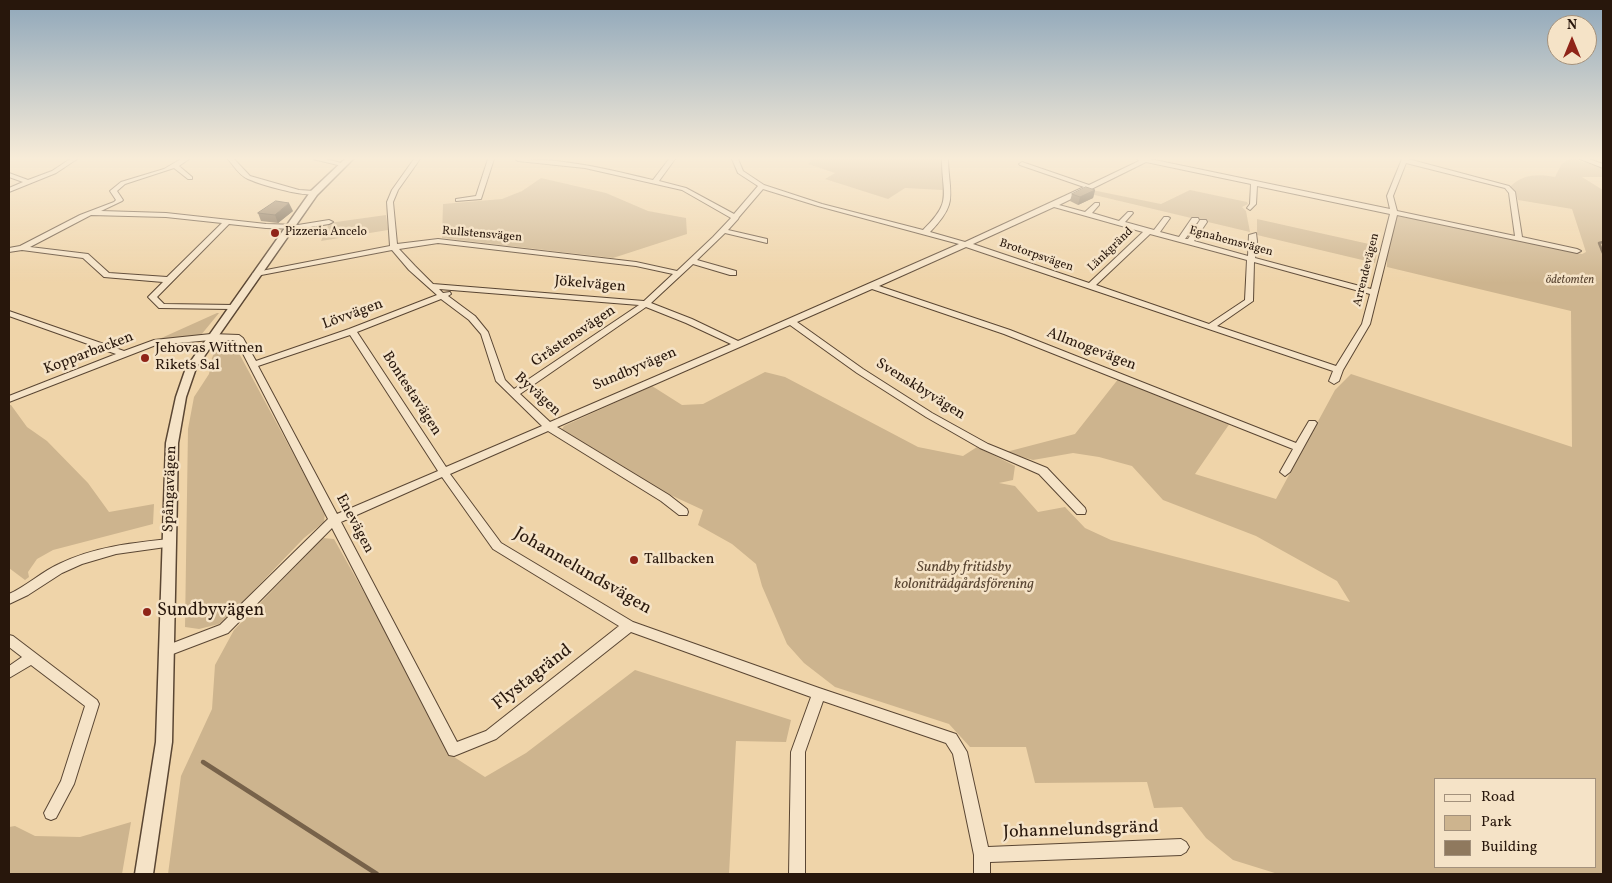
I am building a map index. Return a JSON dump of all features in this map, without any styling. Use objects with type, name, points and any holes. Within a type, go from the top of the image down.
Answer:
[{"type":"street","points":[[22,248],[62,226],[120,200]]},
{"type":"street","name":"Spångavägen","points":[[144,874],[164,742],[172,443],[181,397],[191,368],[211,337],[308,200]]},
{"type":"street","points":[[391,200],[394,247]]},
{"type":"street","points":[[704,200],[736,218]]},
{"type":"street","name":"Gråstensvägen","points":[[514,393],[632,315],[724,231],[750,200]]},
{"type":"street","name":"Brotorpsvägen","points":[[805,200],[966,244],[1338,370]]},
{"type":"street","points":[[924,234],[943,216],[947,207],[947,200]]},
{"type":"street","name":"Sundbyvägen","points":[[165,652],[224,629],[318,533],[334,520],[872,286],[1063,200]]},
{"type":"street","points":[[1250,208],[1253,200]]},
{"type":"street","points":[[1335,200],[1577,251]]},
{"type":"street","name":"Arrendevägen","points":[[1334,381],[1338,370],[1366,324],[1394,212],[1391,200]]},
{"type":"street","points":[[1513,200],[1519,239]]},
{"type":"street","points":[[1087,214],[1097,204]]},
{"type":"street","name":"Egnahemsvägen","points":[[1053,205],[1373,292]]},
{"type":"street","points":[[91,213],[166,215],[290,226],[329,222]]},
{"type":"street","points":[[1120,224],[1130,214]]},
{"type":"street","name":"Länkgränd","points":[[1090,286],[1166,218]]},
{"type":"street","points":[[228,221],[152,298],[162,306],[231,307]]},
{"type":"street","points":[[1180,240],[1199,221],[1189,243]]},
{"type":"street","points":[[724,231],[764,241]]},
{"type":"street","points":[[1211,326],[1249,301],[1252,282],[1253,235]]},
{"type":"street","name":"Rullstensvägen","points":[[256,274],[394,247],[438,241],[636,264],[677,273]]},
{"type":"street","name":"Byvägen","points":[[394,247],[412,268],[442,296],[472,318],[485,334],[501,381],[548,426],[665,498],[683,512]]},
{"type":"street","points":[[9,250],[22,248],[85,256],[107,275],[170,280]]},
{"type":"street","points":[[691,261],[733,273]]},
{"type":"street","name":"Jökelvägen","points":[[432,286],[644,303],[703,327],[738,344]]},
{"type":"street","name":"Allmogevägen","points":[[872,286],[1016,335],[1298,447]]},
{"type":"street","name":"Lövvägen","points":[[253,365],[352,332],[462,289]]},
{"type":"street","points":[[9,313],[126,355]]},
{"type":"street","name":"Svenskbyvägen","points":[[790,321],[860,371],[929,415],[984,446],[1043,471],[1080,512]]},
{"type":"street","name":"Bontestavägen","points":[[352,332],[444,472]]},
{"type":"street","name":"Kopparbacken","points":[[9,400],[154,343],[211,337]]},
{"type":"street","name":"Enevägen","points":[[211,337],[239,338],[454,750]]},
{"type":"street","points":[[1285,472],[1312,423]]},
{"type":"street","name":"Johannelundsvägen","points":[[444,472],[496,546],[629,626],[819,694],[951,738],[960,752],[982,855],[982,874]]},
{"type":"street","points":[[9,607],[13,598],[64,567],[105,550],[169,543]]},
{"type":"street","name":"Flystagränd","points":[[454,750],[491,735],[629,626]]},
{"type":"street","points":[[9,640],[92,704],[67,784],[52,813]]},
{"type":"street","points":[[9,673],[31,658]]},
{"type":"street","points":[[797,874],[798,752],[819,694]]},
{"type":"street","name":"Johannelundsgränd","points":[[982,855],[1182,847]]},
{"type":"green space","points":[[488,200],[623,200],[648,211],[686,218],[687,234],[613,258],[442,238],[443,204]]},
{"type":"green space","points":[[1116,200],[1142,200],[1161,204],[1169,200],[1238,200],[1247,202],[1248,204],[1242,207],[1246,211],[1250,232]]},
{"type":"green space","points":[[1519,200],[1603,200],[1603,874],[1278,874],[1233,860],[1206,838],[1182,807],[1154,808],[1147,782],[1035,783],[1026,747],[970,747],[949,724],[835,687],[804,663],[787,644],[762,586],[756,564],[732,544],[698,525],[703,510],[651,486],[561,431],[564,426],[652,386],[682,405],[703,404],[765,372],[785,377],[918,447],[963,456],[977,447],[1015,466],[1013,480],[999,483],[1015,486],[1038,512],[1065,507],[1085,528],[1111,540],[1350,602],[1337,581],[1256,536],[1163,500],[1132,466],[1099,457],[1073,453],[1033,460],[1006,452],[1075,434],[1119,378],[1230,423],[1195,474],[1276,499],[1335,390],[1351,374],[1572,447],[1571,311],[1387,267],[1387,239],[1394,215],[1582,254],[1586,252],[1572,209]]},
{"type":"green space","points":[[386,215],[388,230],[321,241],[329,223]]},
{"type":"green space","points":[[1257,219],[1378,246],[1375,263],[1257,235]]},
{"type":"green space","points":[[217,313],[219,313],[201,335],[157,340]]},
{"type":"green space","points":[[229,340],[234,344],[325,513],[324,522],[304,538],[233,612],[219,624],[199,629],[185,627],[188,429],[194,397],[209,374],[212,358],[218,344]]},
{"type":"green space","points":[[9,405],[11,405],[27,427],[47,441],[88,483],[109,512],[154,504],[153,524],[53,550],[37,559],[28,572],[29,577],[25,580],[9,568]]},
{"type":"green space","points":[[323,538],[334,539],[426,703],[451,755],[485,777],[526,753],[635,670],[791,720],[786,742],[736,741],[729,874],[168,874],[181,776],[212,709],[215,665],[234,630]]},
{"type":"green space","points":[[131,822],[122,874],[9,874],[9,827],[15,826],[35,836],[80,837]]},
{"type":"building","points":[[276,201],[289,203],[275,215],[258,213]]},
{"type":"waterway","points":[[1603,242],[1599,243],[1603,253]]},
{"type":"waterway","points":[[203,762],[377,874]]},
{"type":"place","name":"Pizzeria Ancelo","points":[[275,233]]},
{"type":"place","name":"Jehovas Wittnen Rikets Sal","points":[[145,358]]},
{"type":"place","name":"Tallbacken","points":[[634,560]]},
{"type":"place","name":"Sundbyvägen","points":[[147,612]]},
{"type":"park label","name":"ödetomten","points":[[1570,281]]},
{"type":"park label","name":"Sundby fritidsby koloniträdgårdsförening","points":[[964,576]]}]
